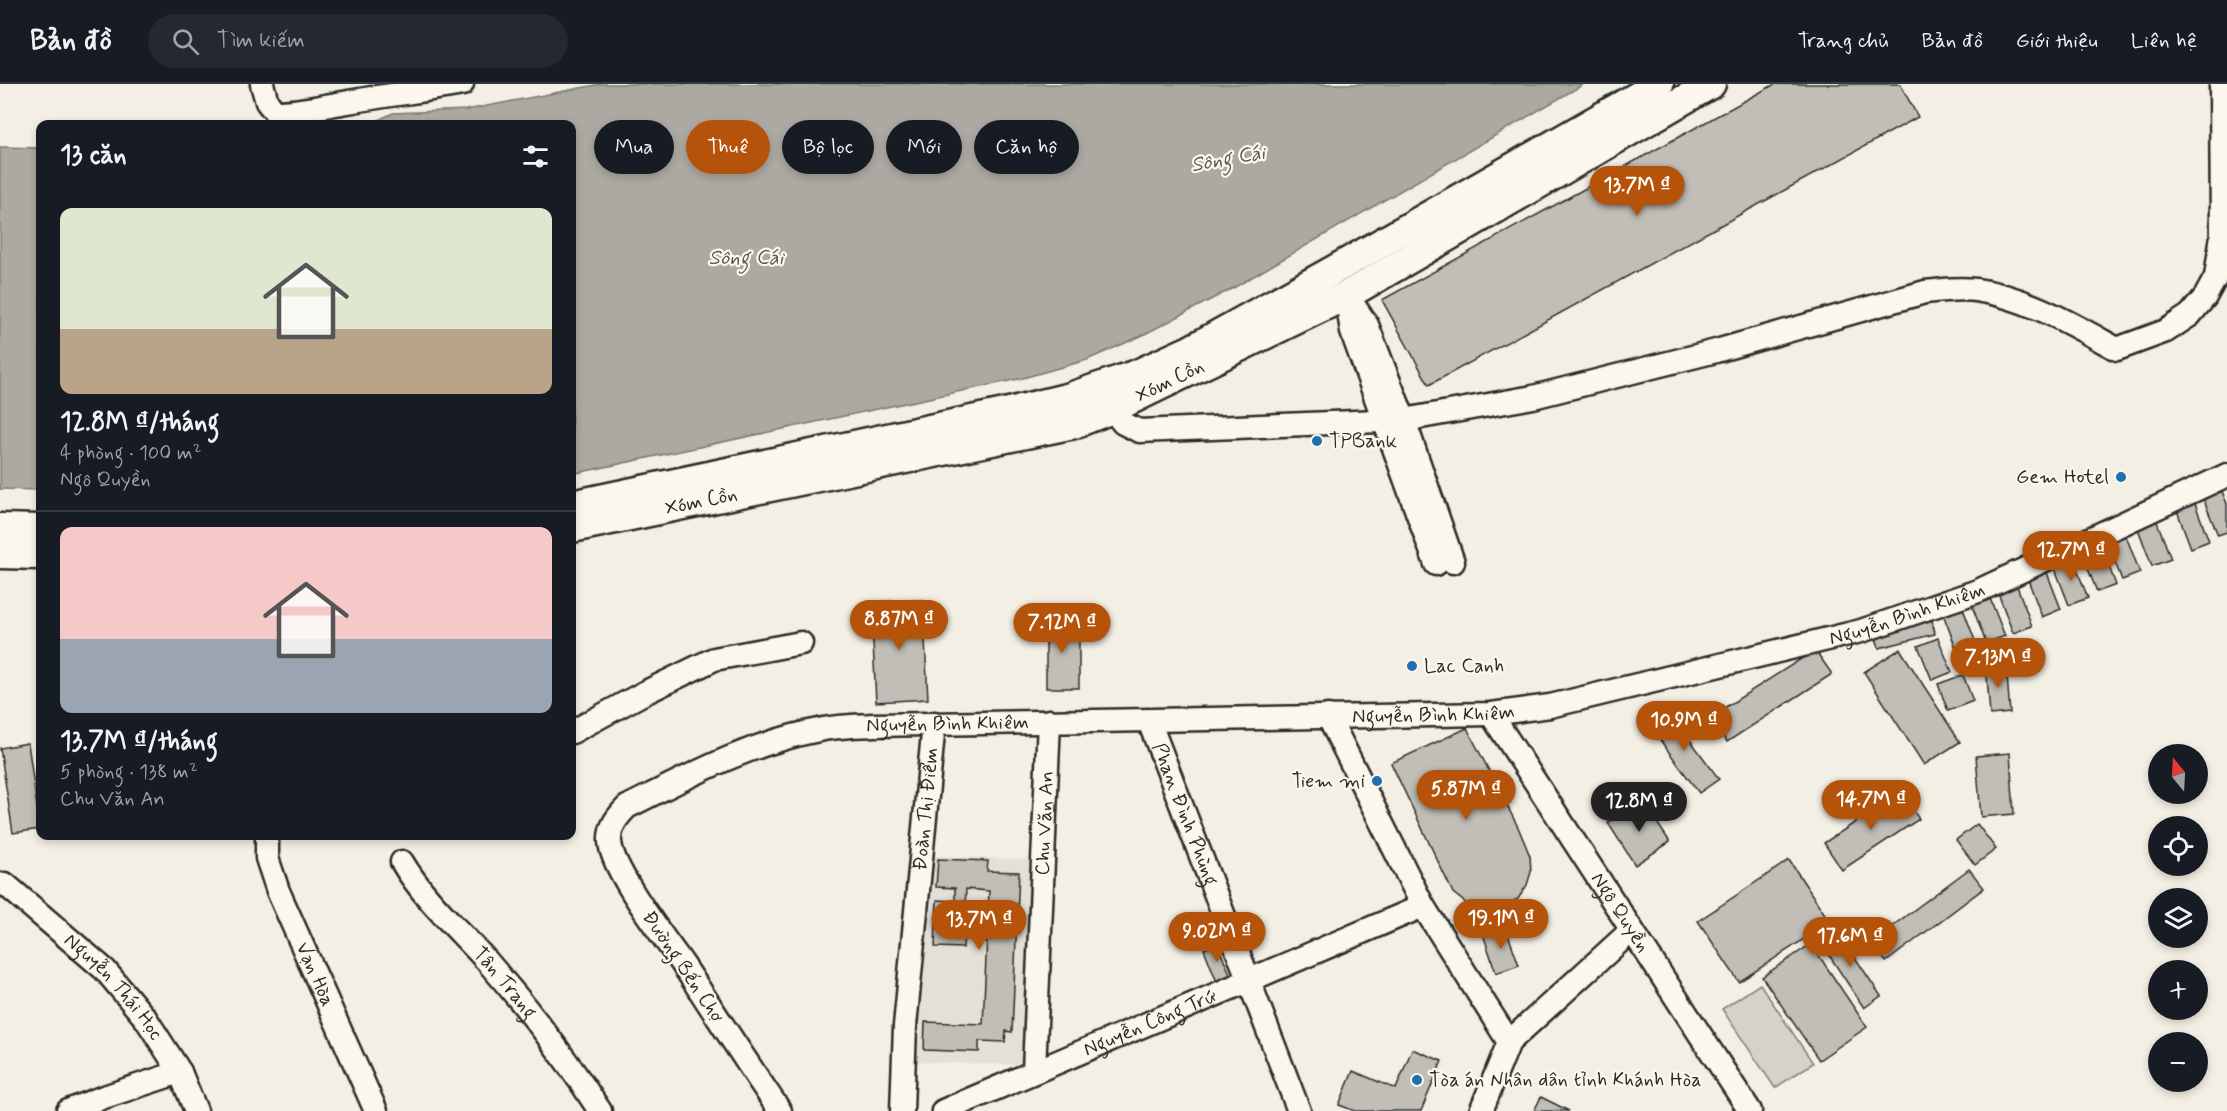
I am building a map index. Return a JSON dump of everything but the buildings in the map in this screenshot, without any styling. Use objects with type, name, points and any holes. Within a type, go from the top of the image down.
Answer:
[{"type":"street","points":[[261,84],[267,102],[275,112],[306,111],[462,84]]},
{"type":"street","name":"Xóm Cồn","points":[[576,504],[1005,413],[1070,397],[1137,374],[1340,283],[1659,84]]},
{"type":"street","name":"Xóm Cồn","points":[[576,527],[1074,424],[1112,409],[1340,283],[1711,84]]},
{"type":"street","points":[[1112,409],[1123,423],[1139,431],[1395,421],[1533,397],[1716,351],[1925,292],[1953,289],[1977,290],[2019,301],[2066,321],[2117,350],[2166,331],[2190,315],[2205,297],[2216,277],[2222,235],[2221,84]]},
{"type":"street","points":[[1340,283],[1352,332],[1395,421],[1444,563]]},
{"type":"street","name":"Nguyễn Bình Khiêm","points":[[617,816],[627,807],[721,761],[785,738],[820,730],[874,724],[1491,714],[1550,705],[1861,631],[1978,591],[2227,475]]},
{"type":"street","points":[[0,528],[36,529]]},
{"type":"street","points":[[0,554],[36,555]]},
{"type":"street","points":[[576,730],[642,694],[714,660],[801,643]]},
{"type":"street","name":"Ngô Quyền","points":[[1491,714],[1750,1111]]},
{"type":"street","points":[[1328,716],[1423,906],[1509,1042]]},
{"type":"street","name":"Chu Văn An","points":[[1034,1071],[1049,721]]},
{"type":"street","name":"Phan Đình Phùng","points":[[1149,721],[1299,1111]]},
{"type":"street","name":"Đoàn Thị Điểm","points":[[903,1111],[905,1026],[934,723]]},
{"type":"street","name":"Đường Bến Chợ","points":[[617,816],[610,830],[613,857],[644,909],[780,1111]]},
{"type":"street","name":"Vạn Hòa","points":[[267,840],[267,858],[278,891],[376,1111]]},
{"type":"street","name":"Tân Trang","points":[[402,862],[422,892],[487,962],[561,1054],[600,1111]]},
{"type":"street","name":"Nguyễn Thái Học","points":[[5,884],[105,970],[146,1019],[180,1072],[196,1111]]},
{"type":"street","name":"Nguyễn Công Trứ","points":[[943,1111],[984,1103],[1034,1071],[1423,906]]},
{"type":"street","points":[[1481,1111],[1509,1042],[1632,930]]},
{"type":"street","points":[[68,1111],[180,1072]]},
{"type":"shaded area","points":[[931,856],[1030,860],[1023,1065],[916,1062]]},
{"type":"shaded area","points":[[1760,984],[1813,1063],[1775,1088],[1722,1009]]},
{"type":"water","name":"Sông Cái","points":[[601,84],[1584,84],[1235,287],[1141,336],[1087,360],[1023,378],[576,473],[576,120],[378,120],[393,113],[466,110]]},
{"type":"water","points":[[0,147],[36,148],[36,490],[0,489]]},
{"type":"place","name":"TPBank","points":[[1317,441]]},
{"type":"place","name":"Gem Hotel","points":[[2121,477]]},
{"type":"place","name":"Lac Canh","points":[[1412,666]]},
{"type":"place","name":"Tiem mi","points":[[1377,781]]},
{"type":"place","name":"Tòa án Nhân dân tỉnh Khánh Hòa","points":[[1417,1080]]}]
